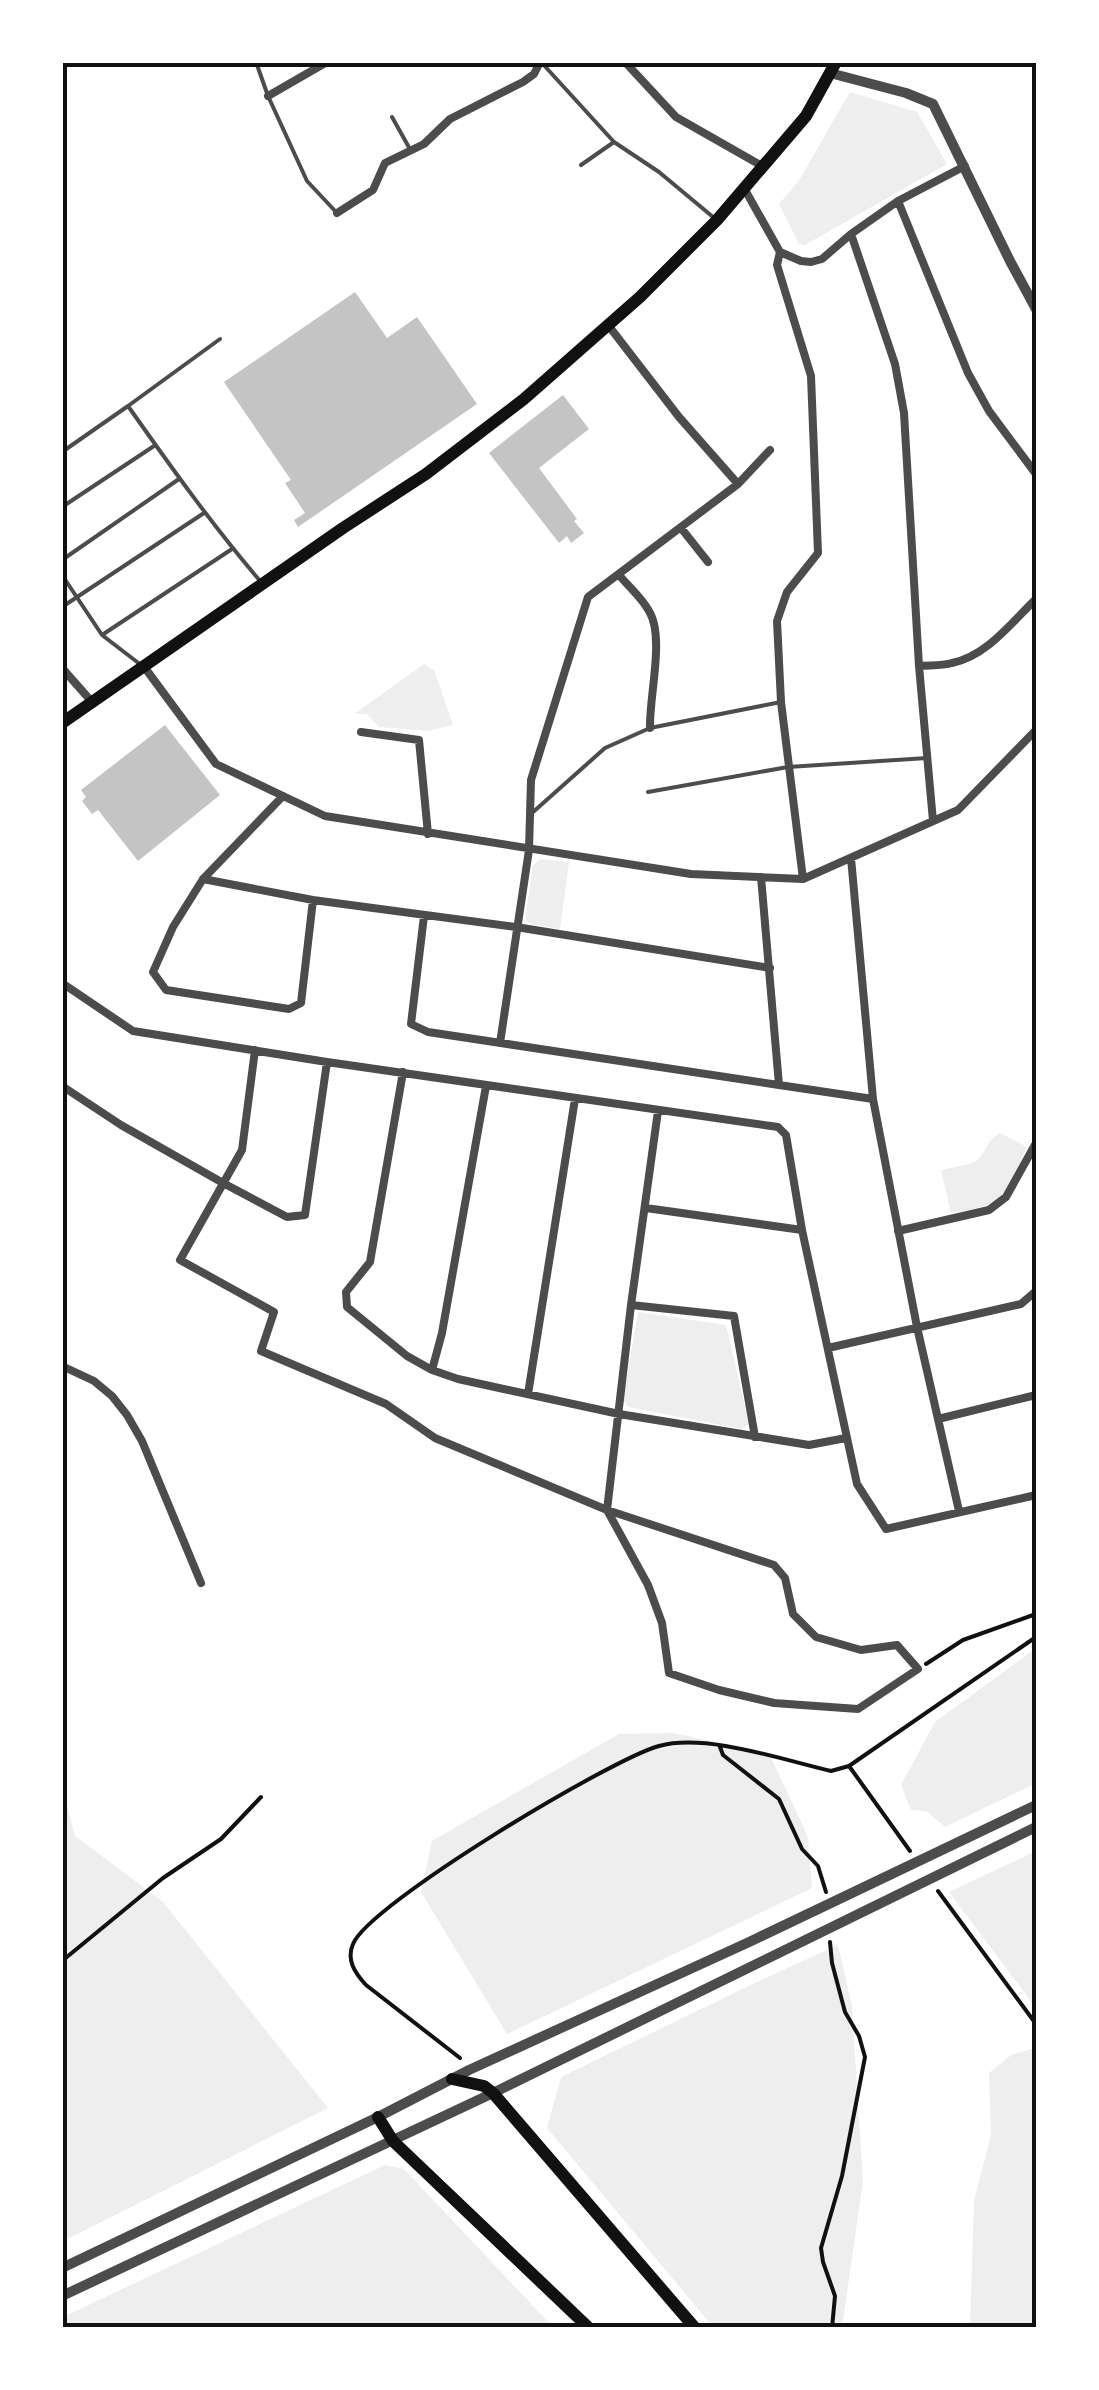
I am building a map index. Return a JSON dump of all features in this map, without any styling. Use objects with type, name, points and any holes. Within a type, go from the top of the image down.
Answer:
[{"type":"main road","points":[[62,723],[426,474],[524,398],[640,298],[717,220],[806,116],[833,68]]},
{"type":"main road","points":[[452,2079],[484,2086],[493,2093],[694,2328]]},
{"type":"main road","points":[[378,2117],[393,2141],[589,2328]]},
{"type":"street","points":[[268,96],[326,62]]},
{"type":"street","points":[[338,213],[373,190],[385,163],[424,144],[450,119],[523,82],[534,74],[540,62]]},
{"type":"street","points":[[625,62],[676,117],[764,167]]},
{"type":"street","points":[[833,68],[933,104],[1036,308]]},
{"type":"street","points":[[780,252],[811,262],[822,258],[898,201],[965,166]]},
{"type":"street","points":[[744,188],[780,252],[778,265],[811,376],[818,553],[788,592],[777,622],[781,702],[803,879]]},
{"type":"street","points":[[898,201],[968,372],[989,411],[1036,474]]},
{"type":"street","points":[[851,234],[895,364],[904,413],[933,821]]},
{"type":"street","points":[[608,325],[678,417],[738,484]]},
{"type":"street","points":[[500,1043],[529,850],[531,780],[588,597],[738,484],[770,450]]},
{"type":"street","points":[[681,528],[708,562]]},
{"type":"street","points":[[618,576],[649,610],[657,635],[650,728]]},
{"type":"street","points":[[919,666],[953,663],[975,655],[1036,599]]},
{"type":"street","points":[[62,668],[93,703]]},
{"type":"street","points":[[145,668],[216,764],[325,816],[691,874],[803,879],[958,810],[1036,730]]},
{"type":"street","points":[[361,732],[419,740],[428,834]]},
{"type":"street","points":[[284,796],[203,880],[173,927],[153,972],[166,990],[289,1009],[301,1003],[313,900]]},
{"type":"street","points":[[850,858],[872,1100],[959,1511]]},
{"type":"street","points":[[761,877],[779,1084]]},
{"type":"street","points":[[203,880],[770,968]]},
{"type":"street","points":[[424,916],[411,1024],[428,1032],[872,1100]]},
{"type":"street","points":[[62,984],[133,1030],[778,1127],[786,1135],[856,1484],[886,1528],[1036,1496]]},
{"type":"street","points":[[255,1050],[242,1150],[180,1260],[274,1312],[261,1351],[386,1404],[435,1438],[607,1510],[774,1565],[785,1578],[793,1614],[816,1637],[861,1650],[898,1645],[918,1669],[858,1709],[774,1702],[669,1673],[662,1624],[648,1585],[607,1510],[658,1111]]},
{"type":"street","points":[[62,1086],[223,1183],[287,1216],[305,1215],[328,1062]]},
{"type":"street","points":[[403,1072],[370,1262],[346,1292],[347,1307],[407,1356],[458,1380],[619,1414],[808,1445],[846,1438]]},
{"type":"street","points":[[432,1370],[486,1086]]},
{"type":"street","points":[[528,1394],[574,1099]]},
{"type":"street","points":[[898,1232],[989,1210],[1006,1198],[1036,1143]]},
{"type":"street","points":[[646,1208],[802,1230]]},
{"type":"street","points":[[828,1348],[1021,1304],[1036,1292]]},
{"type":"street","points":[[631,1304],[734,1316],[755,1437]]},
{"type":"street","points":[[62,1366],[94,1381],[127,1415],[142,1441],[201,1583]]},
{"type":"street","points":[[938,1419],[1036,1395]]},
{"type":"street","points":[[62,2268],[469,2070],[748,1943],[1036,1805]]},
{"type":"street","points":[[62,2296],[493,2093],[1036,1828]]},
{"type":"lane","points":[[256,62],[307,180],[338,213]]},
{"type":"lane","points":[[540,62],[614,142],[659,172],[717,220]]},
{"type":"lane","points":[[392,117],[412,152]]},
{"type":"lane","points":[[582,165],[614,142]]},
{"type":"lane","points":[[62,452],[220,339]]},
{"type":"lane","points":[[128,406],[232,549],[263,584]]},
{"type":"lane","points":[[62,507],[156,445]]},
{"type":"lane","points":[[62,560],[179,478]]},
{"type":"lane","points":[[62,607],[205,513]]},
{"type":"lane","points":[[102,635],[232,549]]},
{"type":"lane","points":[[62,576],[102,635],[145,668]]},
{"type":"lane","points":[[530,815],[604,748],[650,728],[781,702]]},
{"type":"lane","points":[[648,792],[788,767],[927,758]]},
{"type":"path","points":[[918,1669],[963,1640],[1036,1614]]},
{"type":"path","points":[[469,2070],[458,2054],[356,1974],[350,1957],[352,1946],[382,1912],[550,1800],[656,1747],[686,1742],[719,1745],[831,1771],[848,1766],[1036,1637]]},
{"type":"path","points":[[719,1745],[723,1755],[779,1799],[802,1849],[818,1866],[827,1904]]},
{"type":"path","points":[[848,1766],[915,1859]]},
{"type":"path","points":[[62,1961],[164,1878],[221,1839],[261,1796]]},
{"type":"path","points":[[937,1890],[1036,2024]]},
{"type":"path","points":[[830,1943],[845,2012],[860,2036],[866,2057],[842,2176],[821,2248],[835,2296],[832,2328]]},
{"type":"shaded area","points":[[850,92],[917,112],[947,164],[805,245],[799,244],[779,204],[798,182]]},
{"type":"shaded area","points":[[424,664],[434,670],[453,725],[428,731],[379,727],[367,714],[354,714]]},
{"type":"shaded area","points":[[541,859],[569,862],[560,929],[530,924],[525,919],[533,865]]},
{"type":"shaded area","points":[[1000,1133],[1027,1147],[1008,1186],[991,1203],[951,1213],[941,1170],[977,1160]]},
{"type":"shaded area","points":[[638,1312],[726,1325],[749,1424],[742,1429],[628,1407],[623,1399]]},
{"type":"shaded area","points":[[1036,1648],[1036,1783],[945,1827],[926,1811],[911,1810],[901,1785],[935,1722]]},
{"type":"shaded area","points":[[673,1733],[769,1753],[808,1837],[812,1888],[507,2034],[421,1892],[432,1841],[619,1734]]},
{"type":"shaded area","points":[[62,1786],[75,1836],[163,1902],[328,2108],[63,2241]]},
{"type":"shaded area","points":[[1036,1851],[1036,2008],[949,1892]]},
{"type":"shaded area","points":[[838,1945],[852,2006],[863,2181],[842,2327],[713,2327],[547,2128],[561,2077]]},
{"type":"shaded area","points":[[1036,2048],[1036,2327],[970,2327],[974,2201],[991,2135],[989,2073],[1011,2055]]},
{"type":"shaded area","points":[[385,2165],[404,2169],[553,2327],[63,2327],[63,2317]]},
{"type":"building","points":[[355,292],[387,338],[417,317],[477,404],[298,527],[294,520],[305,513],[285,483],[291,480],[224,382]]},
{"type":"building","points":[[563,395],[589,429],[539,468],[584,533],[571,543],[567,536],[559,543],[489,453]]},
{"type":"building","points":[[165,725],[220,795],[138,861],[98,810],[92,814],[82,801],[86,797],[81,790]]}]
